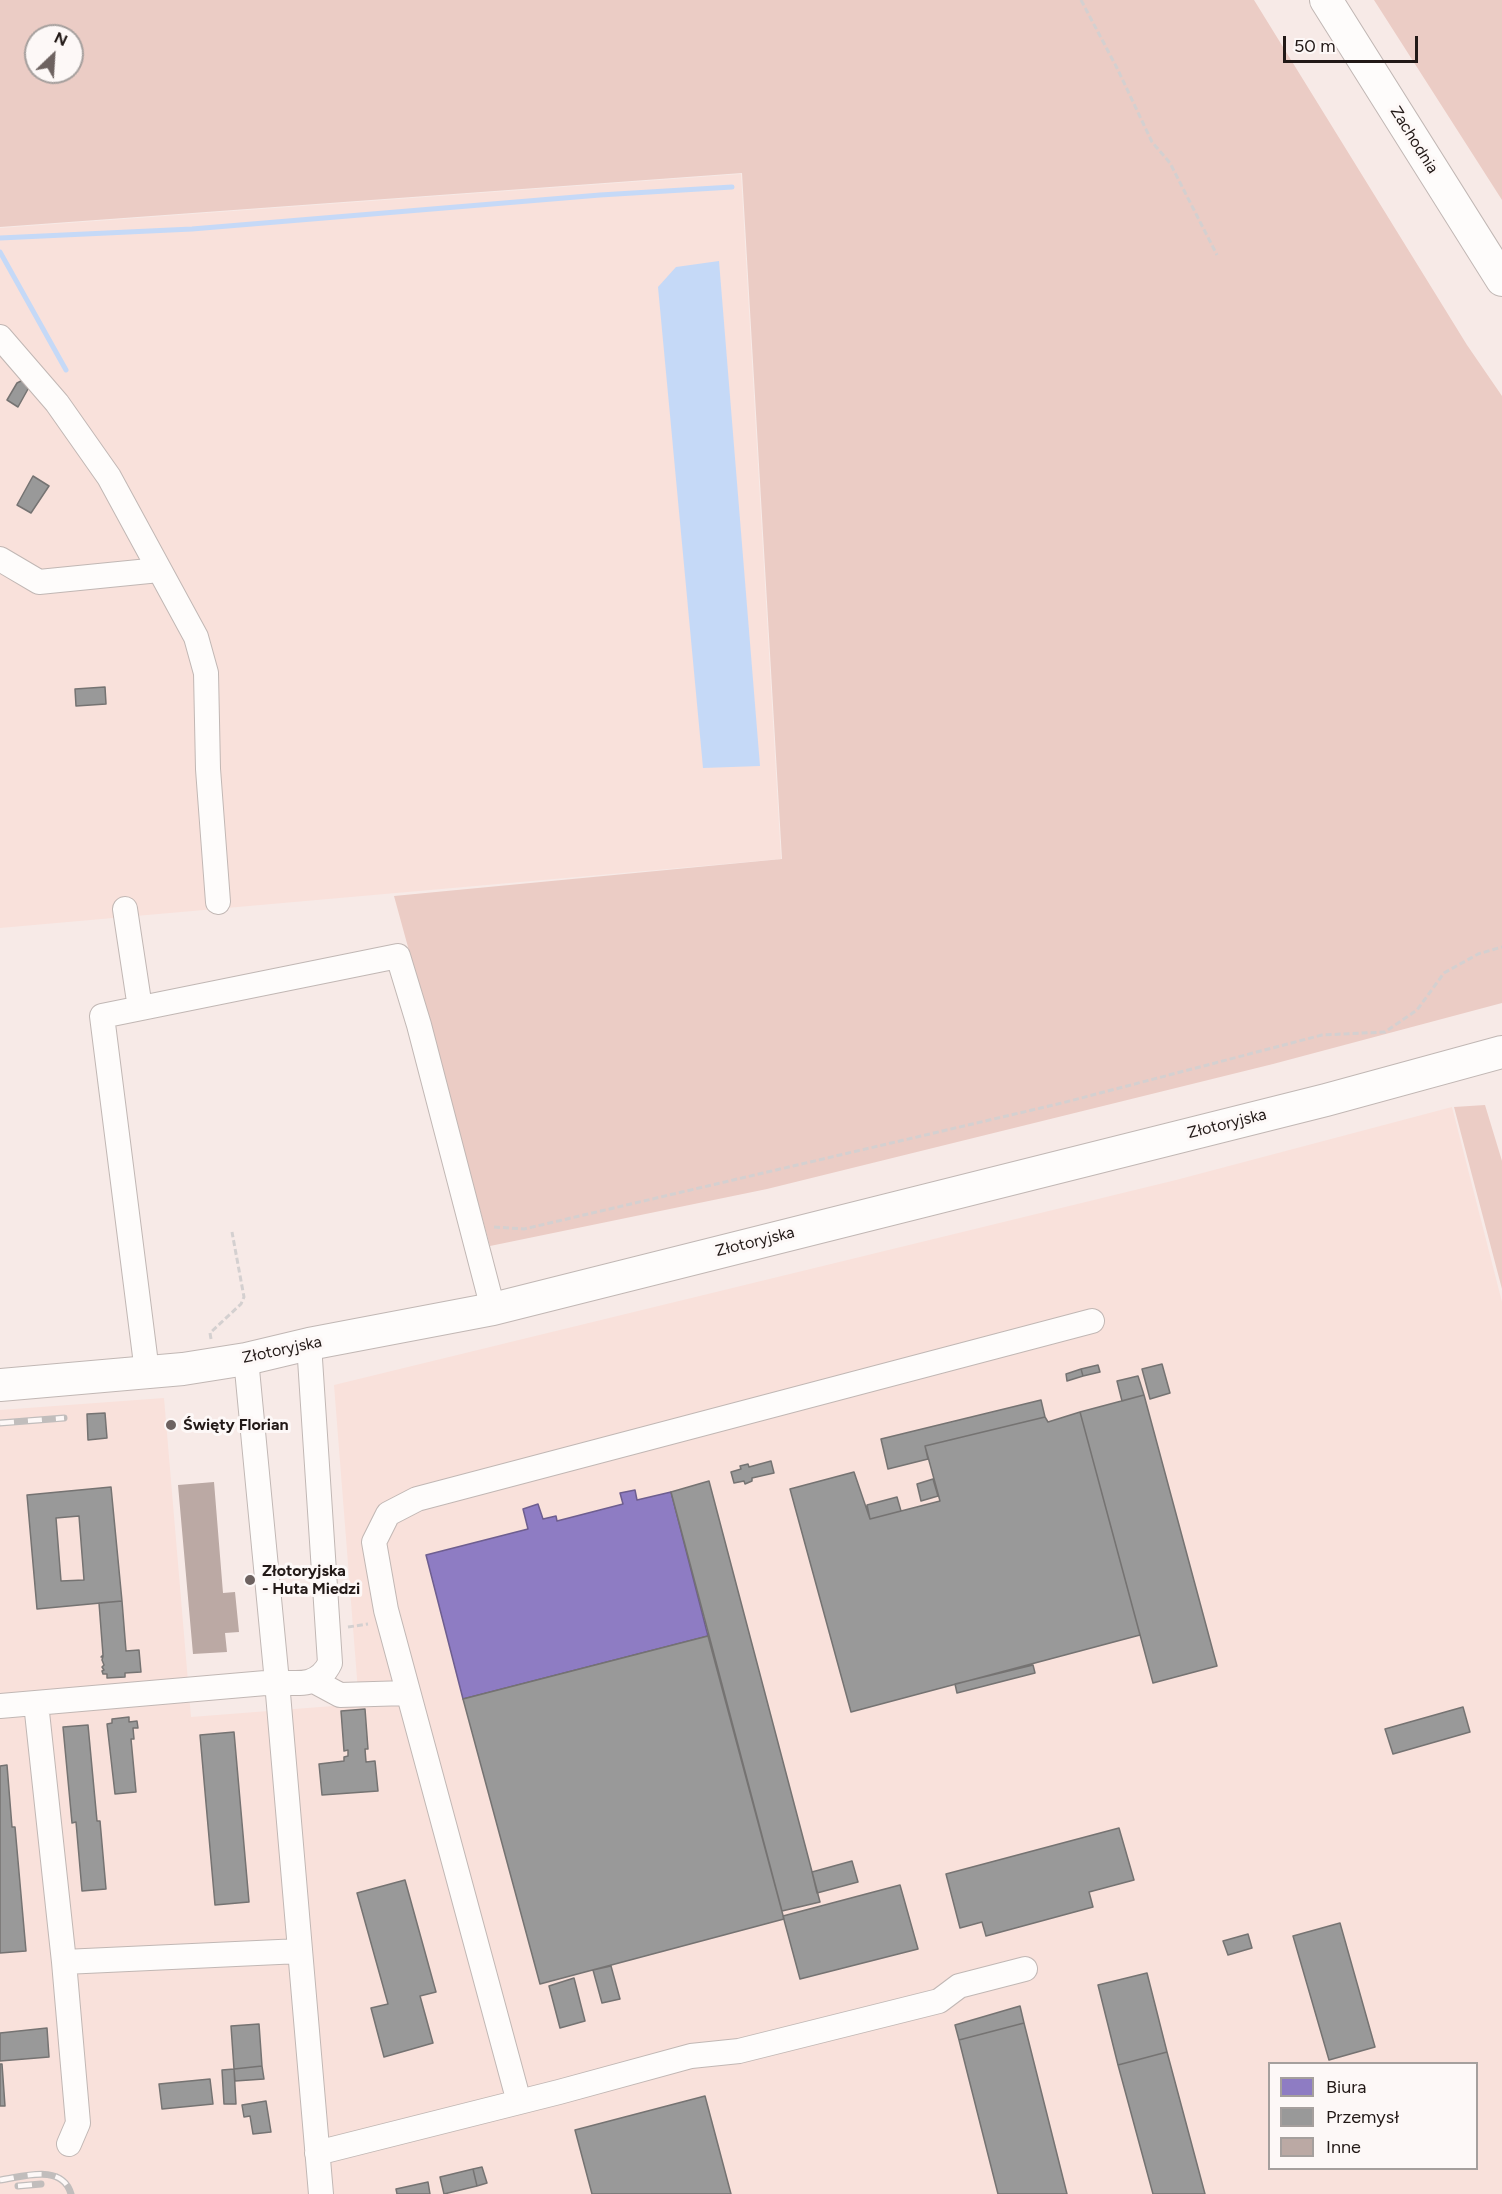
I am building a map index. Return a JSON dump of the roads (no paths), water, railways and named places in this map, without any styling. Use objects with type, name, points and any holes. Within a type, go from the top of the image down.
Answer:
[{"type":"main road","name":"Zachodnia","points":[[1326,0],[1502,280]]},
{"type":"main road","name":"Złotoryjska","points":[[0,1385],[183,1369],[246,1359],[309,1344],[493,1309],[1501,1054]]},
{"type":"street","points":[[0,337],[57,403],[109,477],[196,637],[206,673],[208,769],[218,902]]},
{"type":"street","points":[[0,559],[39,582],[159,570]]},
{"type":"street","points":[[125,909],[140,1008]]},
{"type":"street","points":[[147,1372],[102,1016],[398,956],[419,1025],[493,1309]]},
{"type":"street","points":[[519,2102],[386,1610],[374,1542],[388,1514],[417,1499],[1092,1321]]},
{"type":"street","points":[[0,1706],[278,1682],[301,1683],[314,1681],[325,1674],[330,1663],[309,1344]]},
{"type":"street","points":[[246,1359],[278,1682],[321,2194]]},
{"type":"street","points":[[314,1681],[340,1695],[408,1693]]},
{"type":"street","points":[[36,1703],[64,1962],[78,2123],[69,2144]]},
{"type":"street","points":[[64,1962],[300,1951]]},
{"type":"street","points":[[317,2153],[691,2056],[739,2051],[939,2001],[959,1986],[1025,1969]]},
{"type":"water","points":[[719,261],[760,766],[703,768],[658,287],[676,267]]},
{"type":"waterway","points":[[0,238],[192,229],[600,195],[732,187]]},
{"type":"waterway","points":[[0,252],[66,370]]},
{"type":"railway","points":[[0,1423],[64,1418]]},
{"type":"railway","points":[[0,2180],[30,2175],[51,2175],[66,2184],[71,2194]]},
{"type":"railway","points":[[18,2186],[41,2184]]},
{"type":"place","name":"Święty Florian","points":[[171,1425]]},
{"type":"place","name":"Złotoryjska - Huta Miedzi","points":[[250,1580]]}]
